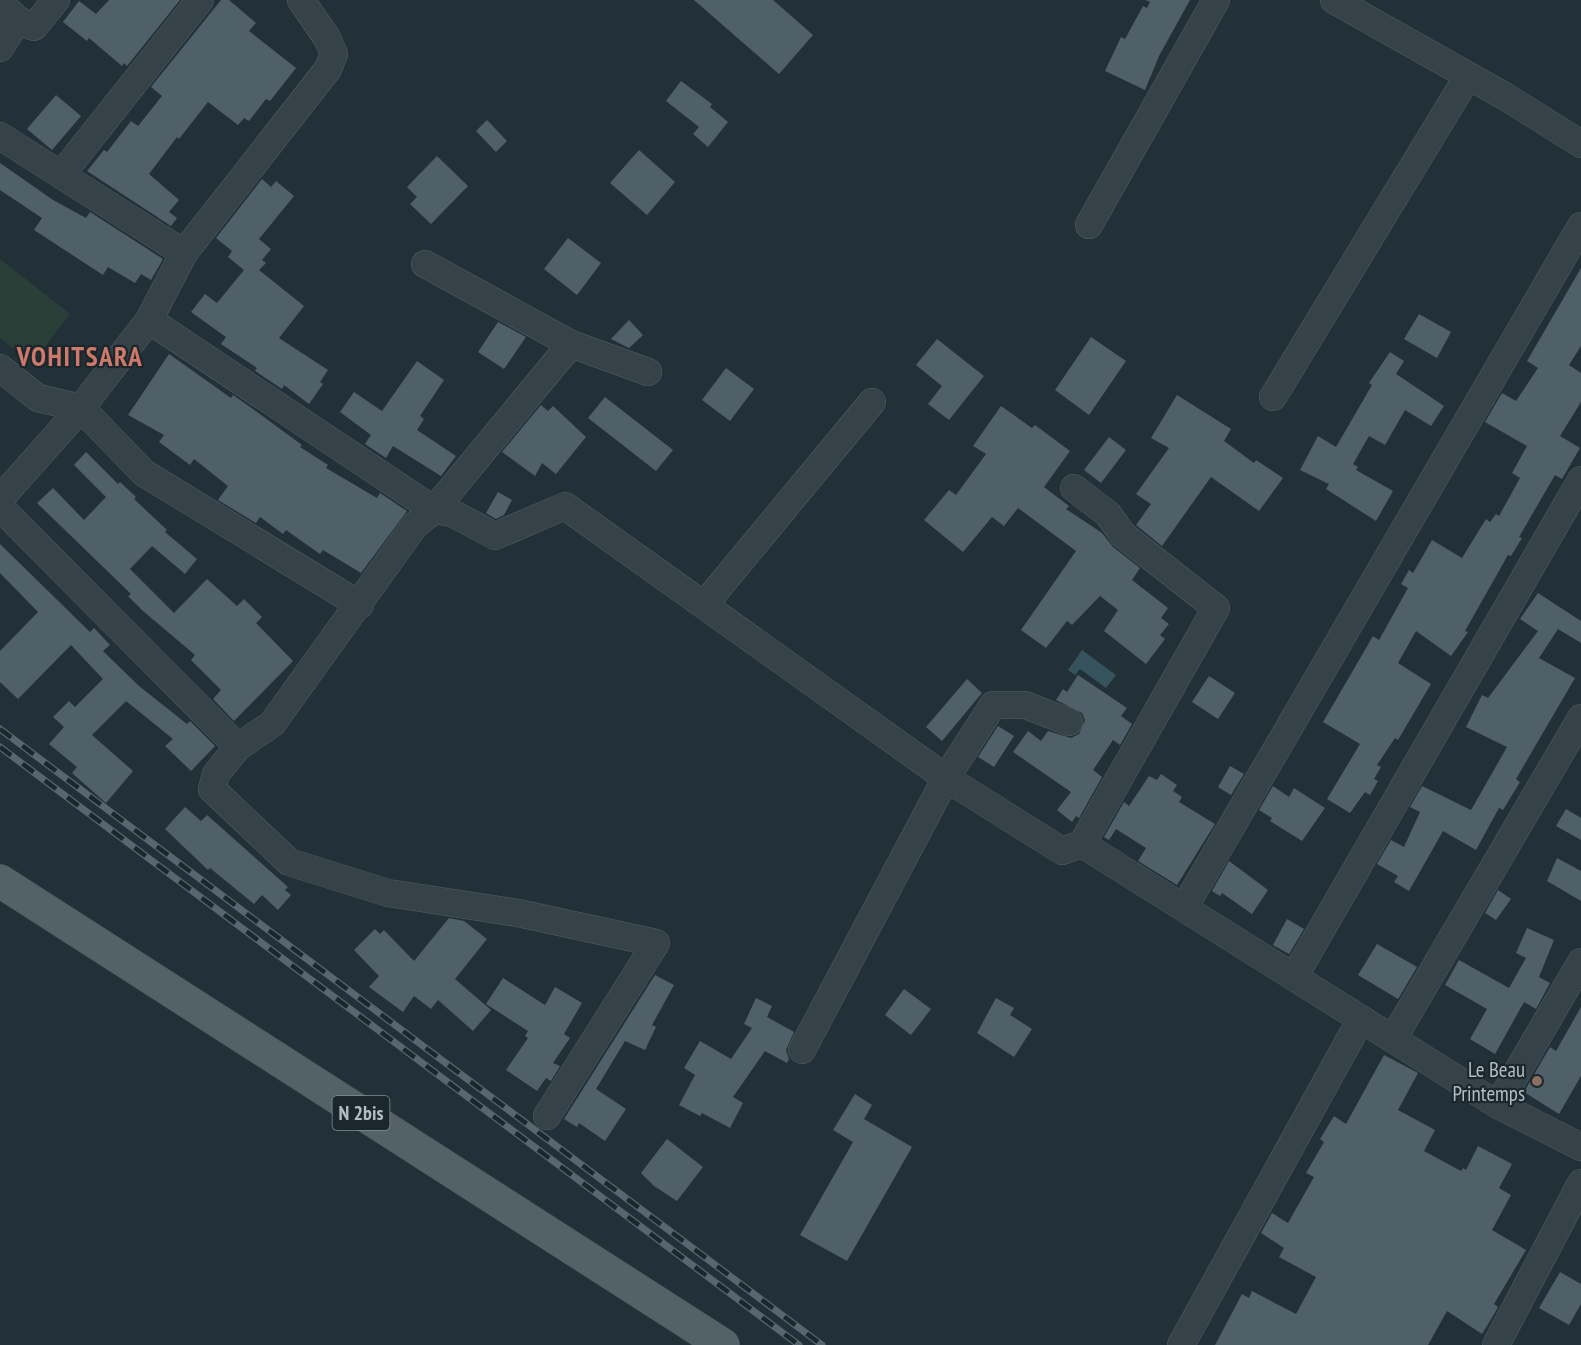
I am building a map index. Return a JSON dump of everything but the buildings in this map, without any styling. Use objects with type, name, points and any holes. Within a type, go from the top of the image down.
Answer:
[{"type":"main road","name":"N 2bis","points":[[0,881],[723,1345]]},
{"type":"street","points":[[0,48],[9,12],[34,27],[56,0]]},
{"type":"street","points":[[62,175],[200,0]]},
{"type":"street","points":[[0,499],[81,408],[149,320],[184,253],[328,69],[334,54],[327,38],[301,0]]},
{"type":"street","points":[[1089,225],[1216,0]]},
{"type":"street","points":[[1334,0],[1468,76],[1581,144]]},
{"type":"street","points":[[1273,397],[1468,76]]},
{"type":"street","points":[[0,136],[184,253]]},
{"type":"street","points":[[1184,908],[1581,226]]},
{"type":"street","points":[[425,264],[571,344],[648,372]]},
{"type":"street","points":[[149,320],[434,510],[452,513],[495,536],[565,506],[946,778],[1062,850],[1082,844],[1216,608],[1123,535],[1108,514],[1074,488]]},
{"type":"street","points":[[547,1116],[656,943],[518,913],[388,893],[289,862],[212,789],[216,774],[238,747],[272,724],[360,605],[415,525],[434,510],[571,344]]},
{"type":"street","points":[[0,368],[38,398],[81,408],[144,473],[360,605]]},
{"type":"street","points":[[704,606],[872,402]]},
{"type":"street","points":[[1294,977],[1581,480]]},
{"type":"street","points":[[0,507],[238,747]]},
{"type":"street","points":[[802,1050],[946,778],[993,705],[1024,705],[1069,722]]},
{"type":"street","points":[[1394,1040],[1581,718]]},
{"type":"street","points":[[1082,844],[1498,1105],[1581,1147]]},
{"type":"street","points":[[1498,1105],[1581,962]]},
{"type":"street","points":[[1181,1345],[1361,1019]]},
{"type":"street","points":[[1496,1345],[1581,1183]]},
{"type":"green space","points":[[0,259],[70,314],[32,363],[0,338]]},
{"type":"water","points":[[1082,650],[1116,675],[1106,688],[1080,669],[1075,675],[1068,670]]},
{"type":"railway","points":[[0,729],[822,1345]]},
{"type":"railway","points":[[0,747],[799,1345]]},
{"type":"place","name":"Le Beau Printemps","points":[[1537,1081]]},
{"type":"district","name":"VOHITSARA","points":[[80,356]]}]
